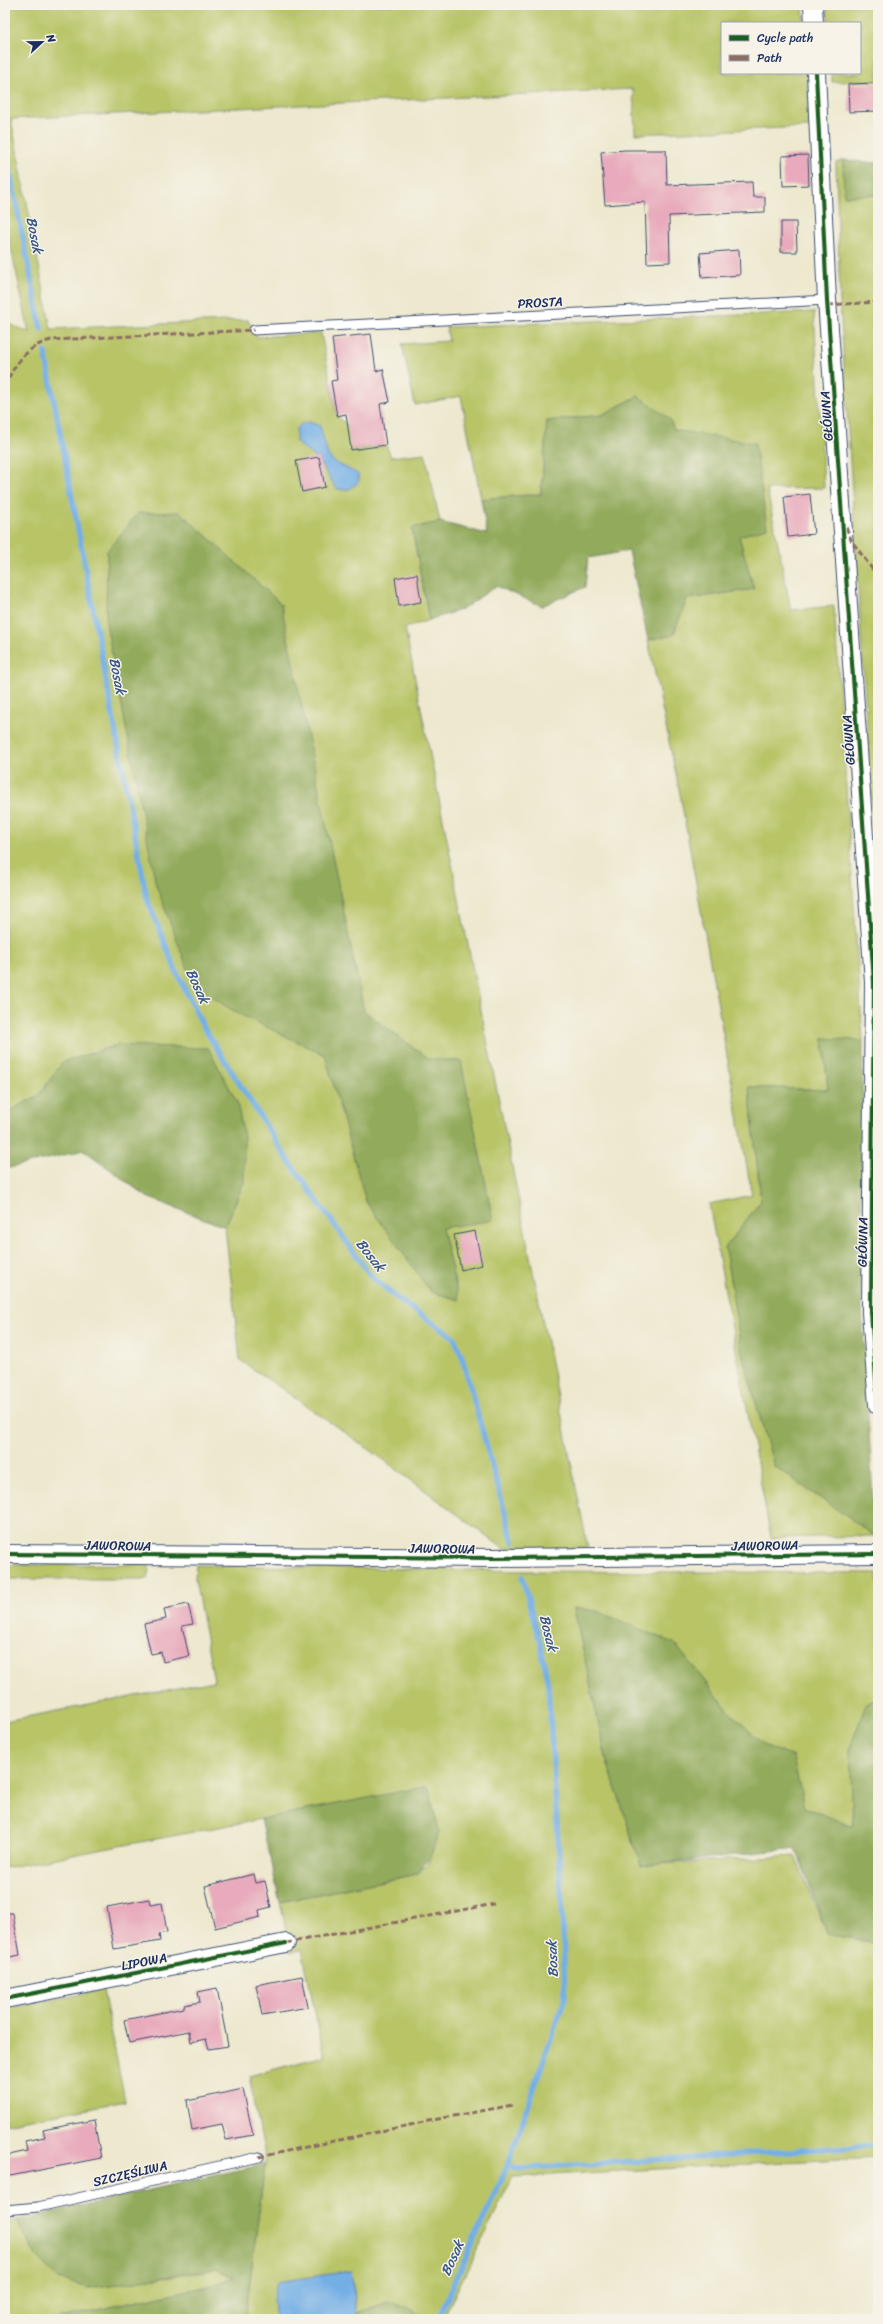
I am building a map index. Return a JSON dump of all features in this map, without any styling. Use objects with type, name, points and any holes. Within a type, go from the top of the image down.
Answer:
[{"type":"street","points":[[813,5],[814,22]]},
{"type":"street","name":"GŁÓWNA","points":[[816,74],[828,300],[874,982],[871,1312],[878,1406]]},
{"type":"street","name":"JAWOROWA","points":[[5,1554],[494,1558],[878,1554]]},
{"type":"street","name":"LIPOWA","points":[[5,1998],[286,1943]]},
{"type":"lane","name":"PROSTA","points":[[254,330],[828,300]]},
{"type":"lane","name":"SZCZĘŚLIWA","points":[[5,2210],[38,2207],[259,2157]]},
{"type":"green space","points":[[5,5],[803,5],[804,22],[721,22],[721,74],[807,74],[810,127],[635,134],[633,89],[11,119],[51,329],[248,320],[257,337],[321,333],[337,416],[348,426],[352,450],[386,445],[391,457],[425,453],[440,522],[412,528],[429,620],[405,628],[588,1548],[504,1549],[373,1452],[240,1360],[225,1227],[244,1182],[117,1045],[64,1062],[38,1096],[5,1113],[5,322],[29,332],[5,219]]},
{"type":"green space","points":[[827,5],[878,5],[878,81],[832,82],[832,74],[861,74],[861,22],[828,22]]},
{"type":"green space","points":[[843,160],[844,196],[878,195],[878,903],[840,302],[836,163]]},
{"type":"green space","points":[[843,160],[878,163],[878,195],[844,196]]},
{"type":"green space","points":[[814,312],[824,488],[767,489],[791,610],[834,606],[863,1041],[823,1038],[828,1090],[749,1087],[761,1201],[725,1248],[742,1354],[774,1466],[875,1536],[771,1538],[709,1204],[752,1195],[680,794],[648,640],[673,635],[687,599],[754,589],[673,430],[638,396],[602,415],[547,421],[541,494],[481,499],[461,396],[415,405],[402,344],[449,341],[446,327]]},
{"type":"green space","points":[[638,396],[670,419],[674,430],[755,443],[767,528],[739,536],[754,589],[687,599],[673,635],[648,640],[629,551],[588,558],[585,587],[542,606],[496,586],[463,609],[429,620],[412,528],[440,522],[487,534],[481,499],[541,494],[547,421],[602,415]]},
{"type":"green space","points":[[180,512],[281,604],[364,1011],[429,1059],[461,1061],[493,1220],[442,1228],[459,1300],[431,1292],[366,1202],[325,1055],[237,1013],[194,986],[156,885],[106,623],[107,551],[138,513]]},
{"type":"green space","points":[[823,1038],[863,1041],[861,1291],[875,1536],[774,1466],[742,1354],[725,1248],[761,1201],[749,1087],[828,1090]]},
{"type":"green space","points":[[117,1045],[208,1048],[237,1102],[244,1137],[244,1182],[225,1227],[147,1197],[84,1150],[5,1169],[5,1113],[38,1096],[63,1062]]},
{"type":"green space","points":[[149,1564],[148,1579],[6,1579],[5,1577],[5,1565]]},
{"type":"green space","points":[[196,1565],[525,1571],[878,1573],[878,1699],[866,1704],[851,1756],[853,1826],[798,1808],[793,1757],[764,1746],[728,1710],[574,1609],[606,1758],[641,1865],[795,1856],[827,1934],[878,1943],[878,2157],[513,2177],[443,2319],[422,2319],[390,2301],[357,2313],[351,2271],[273,2300],[275,2319],[245,2319],[265,2164],[264,2150],[249,2076],[324,2056],[302,1949],[291,1953],[280,1902],[417,1874],[427,1865],[439,1832],[428,1787],[5,1868],[5,1721],[214,1681],[195,1579]]},
{"type":"green space","points":[[574,1608],[597,1611],[674,1643],[728,1710],[764,1745],[793,1757],[804,1807],[853,1826],[850,1748],[866,1704],[878,1699],[878,1943],[827,1934],[796,1848],[641,1866],[606,1758]]},
{"type":"green space","points":[[428,1786],[439,1831],[431,1855],[417,1874],[280,1902],[261,1819]]},
{"type":"green space","points":[[103,1990],[125,2101],[5,2124],[5,2009]]},
{"type":"green space","points":[[265,2164],[245,2319],[55,2319],[213,2285],[233,2277],[216,2269],[89,2288],[59,2279],[35,2255],[17,2220]]},
{"type":"green space","points":[[17,2220],[35,2254],[59,2279],[89,2288],[216,2269],[234,2277],[213,2285],[55,2319],[5,2319],[5,2223]]},
{"type":"green space","points":[[390,2301],[413,2309],[422,2319],[341,2319]]},
{"type":"water","points":[[309,422],[320,426],[328,455],[333,461],[358,474],[359,481],[354,486],[346,490],[336,488],[321,464],[319,457],[315,458],[296,442],[296,429],[301,424]]},
{"type":"water","points":[[351,2271],[357,2317],[351,2319],[275,2319],[273,2300],[277,2282]]},
{"type":"building","points":[[877,83],[878,111],[849,112],[848,84]]},
{"type":"building","points":[[625,150],[666,150],[667,185],[752,182],[753,197],[765,197],[765,212],[669,216],[670,262],[647,263],[645,202],[605,205],[601,152]]},
{"type":"building","points":[[808,155],[809,185],[783,186],[782,156]]},
{"type":"building","points":[[781,222],[796,222],[797,252],[781,252]]},
{"type":"building","points":[[739,250],[740,275],[702,278],[700,253]]},
{"type":"building","points":[[371,334],[376,371],[383,369],[390,402],[380,404],[386,445],[351,450],[346,414],[337,416],[331,381],[337,380],[332,338]]},
{"type":"building","points":[[319,457],[325,487],[302,492],[296,461]]},
{"type":"building","points":[[810,494],[814,534],[788,537],[784,497]]},
{"type":"building","points":[[417,574],[421,602],[399,606],[395,578]]},
{"type":"building","points":[[475,1231],[482,1265],[461,1270],[454,1235]]},
{"type":"building","points":[[188,1604],[193,1624],[182,1626],[189,1656],[163,1662],[161,1652],[151,1654],[144,1624],[166,1619],[164,1609]]},
{"type":"building","points":[[254,1874],[256,1883],[265,1881],[271,1907],[259,1910],[260,1917],[215,1928],[205,1886]]},
{"type":"building","points":[[149,1899],[150,1905],[162,1903],[167,1932],[159,1934],[160,1941],[114,1949],[107,1907]]},
{"type":"building","points":[[5,1913],[13,1913],[20,1955],[5,1958]]},
{"type":"building","points":[[302,1976],[308,2007],[262,2015],[256,1985]]},
{"type":"building","points":[[217,1988],[228,2046],[209,2049],[206,2039],[191,2042],[189,2031],[129,2043],[124,2020],[184,2008],[184,2005],[200,2002],[198,1992]]},
{"type":"building","points":[[243,2089],[253,2135],[226,2140],[222,2124],[192,2130],[187,2101]]},
{"type":"building","points":[[94,2120],[101,2158],[5,2177],[5,2156],[27,2151],[25,2141],[45,2137],[43,2130]]},
{"type":"waterway","name":"Bosak","points":[[5,147],[41,329]]},
{"type":"waterway","name":"Bosak","points":[[45,352],[147,899],[176,971],[204,1028],[286,1157],[371,1276],[399,1300],[454,1337],[461,1354],[513,1542]]},
{"type":"waterway","name":"Bosak","points":[[438,2319],[508,2165],[565,1997],[562,1902],[548,1685],[541,1646],[522,1577]]},
{"type":"waterway","points":[[508,2165],[515,2169],[878,2145]]},
{"type":"marked path","points":[[828,305],[878,302]]},
{"type":"marked path","points":[[5,387],[12,371],[22,358],[35,347],[51,340],[254,330]]},
{"type":"marked path","points":[[846,527],[851,540],[878,577]]},
{"type":"marked path","points":[[286,1943],[494,1904]]},
{"type":"marked path","points":[[259,2157],[438,2119],[513,2105]]},
{"type":"cycle path","points":[[816,74],[827,300],[874,982],[871,1312],[878,1405]]},
{"type":"cycle path","points":[[5,1554],[494,1558],[878,1554]]},
{"type":"cycle path","points":[[5,1999],[286,1943]]}]
